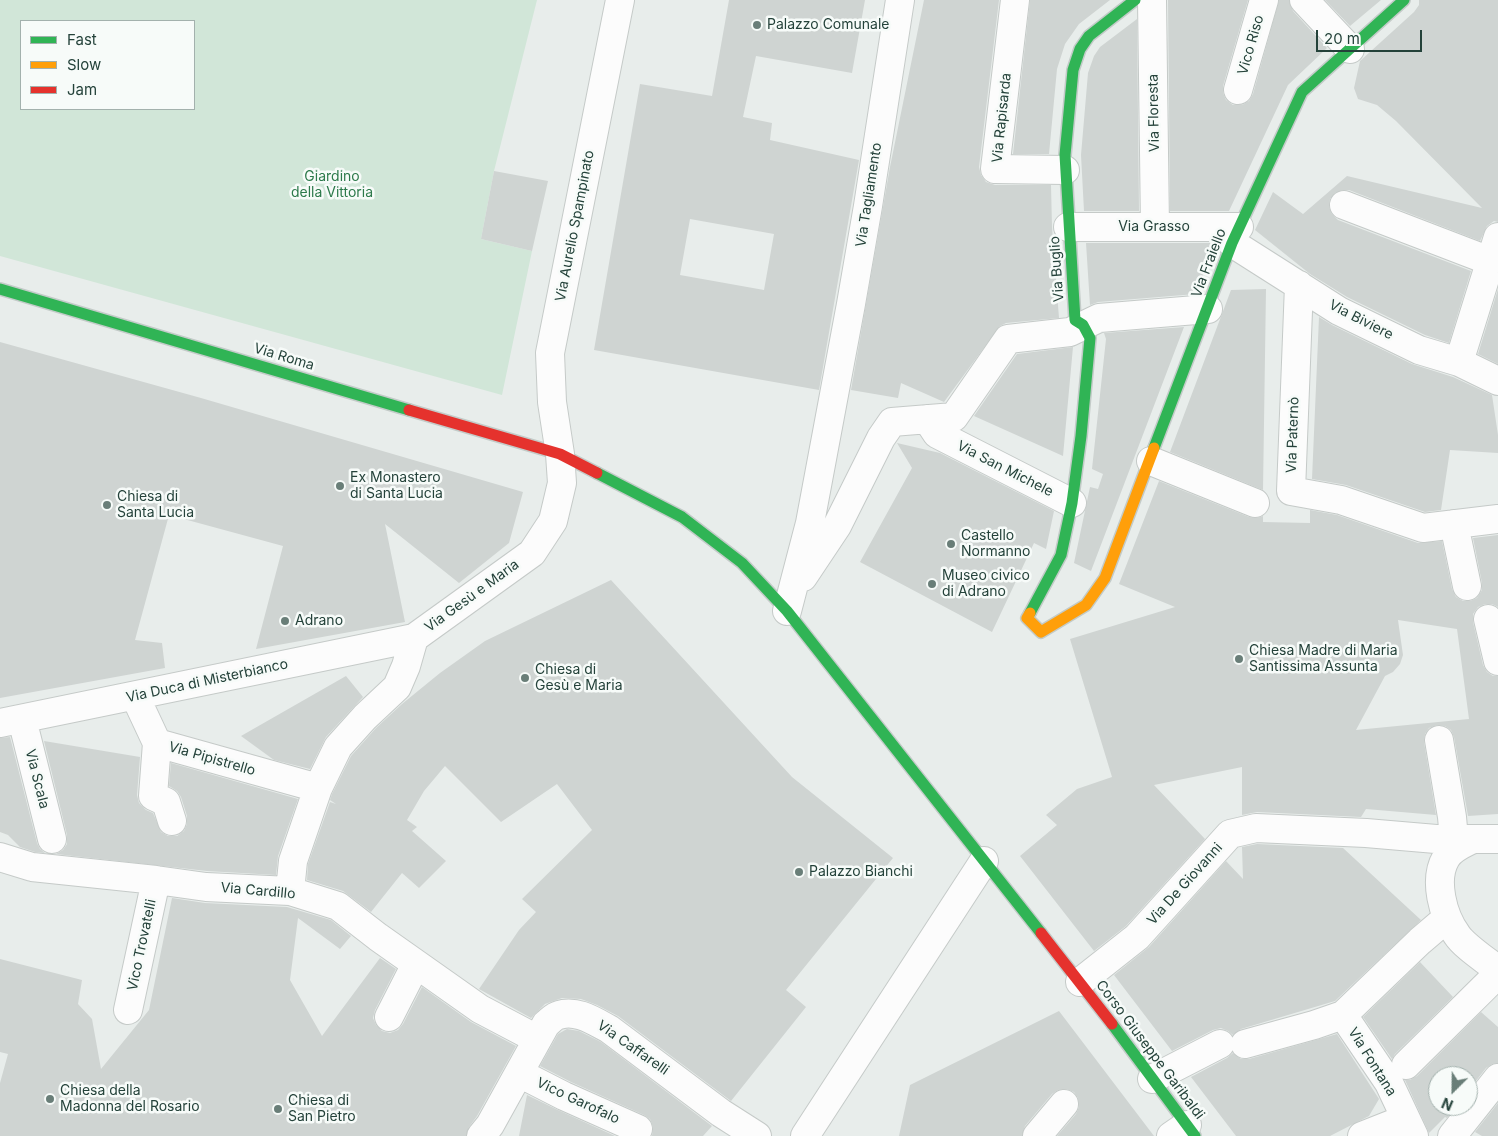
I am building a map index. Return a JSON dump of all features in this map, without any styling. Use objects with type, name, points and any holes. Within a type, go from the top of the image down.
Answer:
[{"type":"street","name":"Via Aurelio Spampinato","points":[[560,454],[552,402],[550,353],[620,0]]},
{"type":"street","name":"Via Tagliamento","points":[[789,603],[810,523],[868,206],[900,0]]},
{"type":"street","name":"Via Rapisarda","points":[[1015,0],[994,169],[1065,170]]},
{"type":"street","name":"Via Buglio","points":[[1105,578],[1086,604],[1041,632],[1027,618],[1061,555],[1072,503],[1081,436],[1090,338],[1082,325],[1076,320],[1068,227],[1065,155],[1073,70],[1080,49],[1089,36],[1134,0]]},
{"type":"street","name":"Via Floresta","points":[[1152,0],[1155,227]]},
{"type":"street","name":"Vico Riso","points":[[1238,90],[1264,0]]},
{"type":"street","points":[[1304,0],[1350,49]]},
{"type":"street","name":"Via Fraiello","points":[[1105,578],[1236,235],[1302,92],[1404,0]]},
{"type":"street","points":[[1344,205],[1494,249],[1459,362]]},
{"type":"street","name":"Via Grasso","points":[[1068,227],[1155,227],[1236,235]]},
{"type":"street","name":"Via Biviere","points":[[1236,235],[1299,285],[1339,311],[1419,350],[1459,362],[1498,381]]},
{"type":"street","name":"Via Paternò","points":[[1299,285],[1291,491],[1341,500],[1423,528],[1498,519]]},
{"type":"street","name":"Via Roma","points":[[0,289],[560,454],[682,517],[742,563],[789,603]]},
{"type":"street","points":[[789,603],[837,526],[881,438],[892,422],[940,423],[1008,340],[1070,332],[1099,318],[1208,309]]},
{"type":"street","name":"Via San Michele","points":[[940,423],[1072,503]]},
{"type":"street","name":"Via Gesù e Maria","points":[[290,891],[293,861],[318,788],[338,747],[365,717],[397,687],[406,666],[414,638],[532,553],[553,521],[562,483],[560,454]]},
{"type":"street","points":[[1151,461],[1255,503]]},
{"type":"street","points":[[1454,524],[1467,586]]},
{"type":"street","name":"Corso Giuseppe Garibaldi","points":[[789,603],[984,861],[1080,982],[1152,1079],[1184,1132]]},
{"type":"street","points":[[1488,619],[1498,661]]},
{"type":"street","name":"Via Duca di Misterbianco","points":[[11,721],[414,638]]},
{"type":"street","name":"Via Pipistrello","points":[[135,696],[157,743],[318,788]]},
{"type":"street","name":"Via Scala","points":[[11,721],[52,839]]},
{"type":"street","points":[[1406,1065],[1498,972],[1457,937],[1447,918],[1440,875],[1446,858],[1469,833],[1439,740]]},
{"type":"street","points":[[157,743],[153,796],[166,802],[172,821]]},
{"type":"street","name":"Via De Giovanni","points":[[1080,982],[1137,938],[1230,834],[1256,828],[1366,833],[1436,839],[1469,833]]},
{"type":"street","name":"Via Cardillo","points":[[0,857],[32,867],[206,887],[290,891],[338,906],[480,1009],[537,1039]]},
{"type":"street","points":[[805,1136],[984,861]]},
{"type":"street","name":"Vico Trovatelli","points":[[128,1010],[156,880]]},
{"type":"street","points":[[1152,1079],[1233,1044],[1314,1025],[1343,1015],[1420,941],[1447,918]]},
{"type":"street","points":[[389,1017],[416,964]]},
{"type":"street","name":"Via Caffarelli","points":[[490,1132],[546,1024],[557,1015],[571,1013],[591,1019],[609,1028],[721,1113],[756,1136]]},
{"type":"street","name":"Via Fontana","points":[[1343,1015],[1389,1083],[1409,1127]]},
{"type":"street","name":"Vico Garofalo","points":[[519,1073],[564,1096],[638,1129]]},
{"type":"street","points":[[1452,1136],[1498,1078]]},
{"type":"street","points":[[1037,1136],[1064,1104]]},
{"type":"street","points":[[1362,1136],[1409,1127]]},
{"type":"green space","name":"Giardino della Vittoria","points":[[0,0],[537,0],[494,171],[481,239],[532,251],[502,395],[0,256]]},
{"type":"building","points":[[729,0],[865,0],[852,73],[756,56],[743,117],[772,123],[770,140],[859,160],[819,390],[594,350],[640,84],[712,96]],"holes":[[[690,219],[774,234],[764,290],[680,275]]]},
{"type":"building","points":[[924,0],[999,0],[979,167],[981,175],[986,182],[995,185],[1051,185],[1052,227],[1059,318],[1006,323],[1000,326],[944,402],[901,383],[898,398],[851,390],[890,167]]},
{"type":"building","points":[[1030,0],[1110,0],[1079,24],[1065,44],[1057,69],[1049,154],[1013,154]]},
{"type":"building","points":[[1168,0],[1248,0],[1223,86],[1226,100],[1233,105],[1242,105],[1249,101],[1253,94],[1279,0],[1289,0],[1293,11],[1327,48],[1288,85],[1229,211],[1170,211]]},
{"type":"building","points":[[1325,0],[1381,0],[1350,26]]},
{"type":"building","points":[[1419,0],[1498,0],[1498,222],[1494,221],[1487,226],[1480,241],[1349,190],[1335,193],[1330,199],[1329,207],[1332,214],[1338,220],[1471,271],[1449,343],[1425,335],[1347,297],[1310,274],[1255,230],[1273,192],[1303,214],[1347,176],[1482,208],[1396,121],[1377,105],[1358,99],[1354,88],[1360,61],[1414,12],[1419,5]]},
{"type":"building","points":[[1137,19],[1139,211],[1084,211],[1081,155],[1088,73],[1094,56],[1100,47]]},
{"type":"building","points":[[494,171],[548,181],[532,251],[481,239]]},
{"type":"building","points":[[1086,243],[1215,243],[1196,294],[1098,302],[1090,305]]},
{"type":"building","points":[[1266,289],[1263,490],[1170,452],[1231,290]]},
{"type":"building","points":[[1498,289],[1498,364],[1478,354]]},
{"type":"building","points":[[1319,317],[1412,364],[1453,377],[1492,395],[1498,435],[1498,453],[1450,450],[1441,510],[1425,512],[1346,485],[1312,479]]},
{"type":"building","points":[[1184,327],[1091,571],[1074,563],[1090,487],[1098,489],[1103,474],[1092,469],[1106,339],[1104,333]]},
{"type":"building","points":[[0,342],[201,398],[523,492],[509,543],[459,583],[385,524],[405,622],[256,649],[283,546],[169,515],[135,640],[162,643],[165,668],[0,698]]},
{"type":"building","points":[[1073,347],[1063,456],[974,416],[1017,354]]},
{"type":"building","name":"Castello Normanno","points":[[897,443],[940,453],[1054,511],[1046,549],[1034,543],[992,632],[860,562],[912,468]]},
{"type":"building","points":[[1159,481],[1249,517],[1257,518],[1263,516],[1263,522],[1310,523],[1310,510],[1337,515],[1418,543],[1442,541],[1452,589],[1456,597],[1463,601],[1477,598],[1482,590],[1473,538],[1498,535],[1498,607],[1492,604],[1485,604],[1478,607],[1473,614],[1473,622],[1483,665],[1487,672],[1493,676],[1498,676],[1498,814],[1468,816],[1454,737],[1451,730],[1445,726],[1437,725],[1429,728],[1425,734],[1424,742],[1436,815],[1366,809],[1361,817],[1257,812],[1242,815],[1242,767],[1154,785],[1205,839],[1126,926],[1094,951],[1020,856],[1057,825],[1046,815],[1077,789],[1112,777],[1070,639],[1175,607],[1119,584]],"holes":[[[1398,620],[1457,629],[1469,719],[1356,730],[1385,676],[1393,672],[1400,664],[1403,655]]]},
{"type":"building","points":[[611,580],[792,777],[893,858],[786,990],[806,1007],[731,1101],[618,1016],[597,1005],[581,999],[562,998],[545,1004],[531,1018],[479,989],[519,930],[536,912],[522,899],[592,830],[557,784],[501,822],[445,766],[424,791],[407,820],[417,827],[412,831],[446,861],[419,888],[402,873],[371,912],[343,891],[307,880],[308,864],[330,802],[336,804],[330,800],[332,794],[351,756],[376,728],[440,673],[485,641]]},
{"type":"building","points":[[346,676],[363,697],[326,737],[310,769],[274,760],[241,736]]},
{"type":"building","points":[[10,737],[37,843],[45,853],[20,847],[8,835],[0,832],[0,738]]},
{"type":"building","points":[[44,741],[140,757],[137,795],[139,803],[146,810],[153,813],[161,832],[168,836],[177,836],[184,831],[187,824],[187,816],[181,797],[177,791],[169,786],[171,763],[298,799],[278,856],[276,875],[207,871],[56,854],[63,850],[67,844],[67,835]]},
{"type":"building","points":[[1257,844],[1343,848],[1421,920],[1335,1001],[1241,1029],[1233,1035],[1221,1028],[1213,1030],[1172,1051],[1114,975],[1149,947],[1226,861],[1243,879],[1242,847]]},
{"type":"building","points":[[172,898],[205,903],[287,907],[331,920],[351,936],[340,949],[298,918],[290,980],[322,1036],[380,958],[396,969],[375,1010],[373,1018],[376,1025],[382,1031],[390,1033],[398,1030],[422,987],[471,1022],[516,1046],[469,1127],[466,1136],[0,1136],[0,1083],[8,1054],[0,1052],[0,959],[82,980],[78,1004],[92,1019],[101,1069],[149,1010]]},
{"type":"building","points":[[1420,962],[1453,997],[1392,1059],[1363,1017]]},
{"type":"building","points":[[1059,1011],[1154,1136],[1057,1136],[1076,1114],[1079,1107],[1078,1098],[1074,1092],[1066,1089],[1058,1090],[1052,1094],[1025,1126],[1022,1136],[899,1136],[910,1085]]},
{"type":"building","points":[[1481,1012],[1498,1027],[1498,1063],[1486,1068],[1478,1078],[1478,1066],[1428,1066],[1428,1116],[1448,1116],[1447,1118],[1445,1117],[1429,1133],[1405,1080],[1410,1080],[1417,1076]]},
{"type":"building","points":[[567,1029],[579,1031],[601,1042],[712,1126],[703,1136],[652,1136],[653,1127],[650,1119],[644,1115],[540,1066],[558,1034]]},
{"type":"building","points":[[1337,1034],[1379,1099],[1369,1116],[1330,1136],[1236,1136],[1191,1077],[1233,1053],[1241,1059],[1249,1059]]},
{"type":"building","points":[[527,1095],[558,1110],[615,1136],[519,1136]]},
{"type":"building","points":[[1498,1103],[1498,1136],[1482,1136],[1475,1132]]},
{"type":"traffic: fast","points":[[1030,613],[1061,555],[1072,503],[1081,436],[1090,338],[1083,325],[1075,320],[1065,155],[1073,70],[1080,49],[1089,36],[1135,0]]},
{"type":"traffic: fast","points":[[1154,448],[1232,243],[1302,92],[1404,0]]},
{"type":"traffic: fast","points":[[0,289],[409,410]]},
{"type":"traffic: fast","points":[[597,473],[682,517],[742,563],[787,611],[1041,933]]},
{"type":"traffic: fast","points":[[1112,1024],[1195,1136]]},
{"type":"traffic: slow","points":[[1030,613],[1027,618],[1041,632],[1086,605],[1105,578],[1154,448]]},
{"type":"traffic: jam","points":[[409,410],[560,454],[597,473]]},
{"type":"traffic: jam","points":[[1041,933],[1112,1024]]},
{"type":"place","name":"Palazzo Comunale","points":[[757,25]]},
{"type":"place","name":"Ex Monastero di Santa Lucia","points":[[340,486]]},
{"type":"place","name":"Chiesa di Santa Lucia","points":[[107,505]]},
{"type":"place","name":"Castello Normanno","points":[[951,544]]},
{"type":"place","name":"Museo civico di Adrano","points":[[932,584]]},
{"type":"place","name":"Adrano","points":[[285,621]]},
{"type":"place","name":"Chiesa Madre di Maria Santissima Assunta","points":[[1239,659]]},
{"type":"place","name":"Chiesa di Gesù e Maria","points":[[525,678]]},
{"type":"place","name":"Palazzo Bianchi","points":[[799,872]]},
{"type":"place","name":"Chiesa della Madonna del Rosario","points":[[50,1099]]},
{"type":"place","name":"Chiesa di San Pietro","points":[[278,1109]]}]
